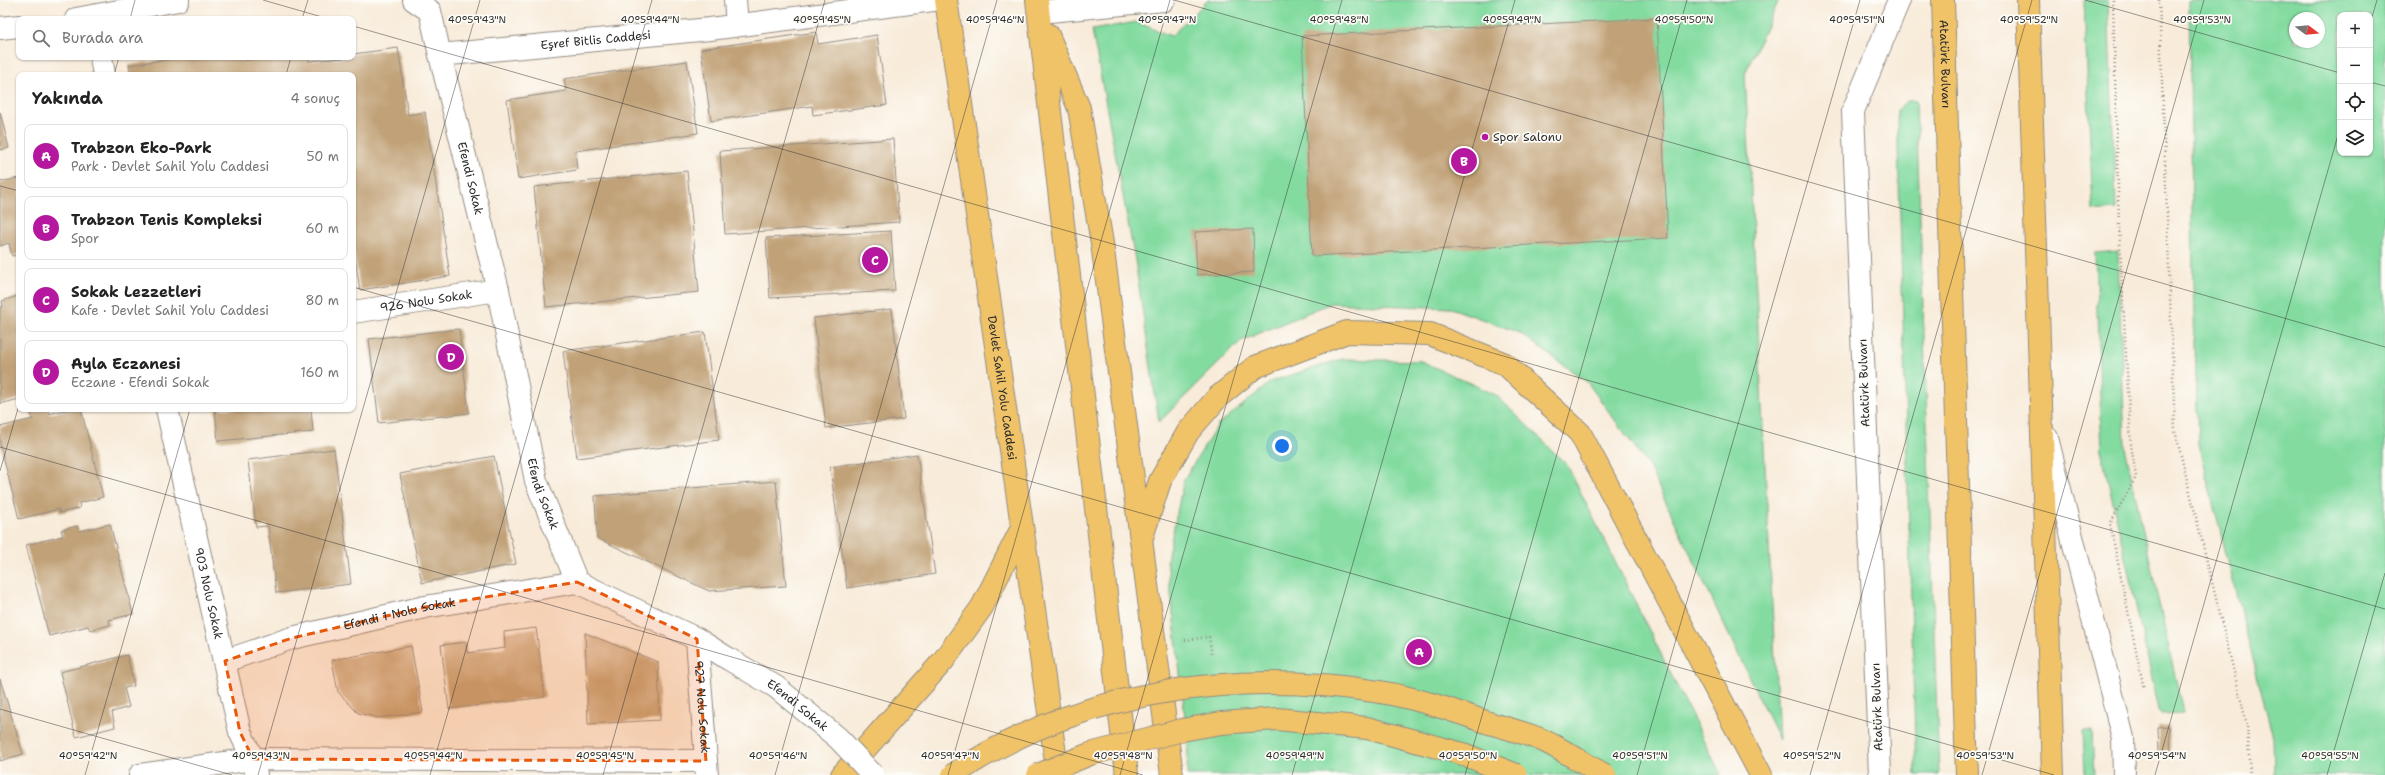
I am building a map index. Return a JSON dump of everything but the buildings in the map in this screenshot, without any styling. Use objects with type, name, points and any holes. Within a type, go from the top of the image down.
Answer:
[{"type":"main road","name":"Devlet Sahil Yolu Caddesi","points":[[946,0],[1058,775]]},
{"type":"main road","name":"Atatürk Bulvarı","points":[[1943,0],[1967,775]]},
{"type":"main road","points":[[2028,0],[2053,775]]},
{"type":"main road","points":[[1038,6],[1078,108],[1102,243],[1156,643],[1172,775]]},
{"type":"main road","points":[[1038,6],[1127,775]]},
{"type":"main road","points":[[1142,537],[1160,481],[1188,432],[1218,397],[1255,367],[1346,332],[1430,334],[1505,364],[1580,433],[1761,775]]},
{"type":"main road","points":[[842,775],[943,661],[982,607],[1022,528]]},
{"type":"main road","points":[[953,775],[972,762],[1019,737],[1068,716],[1132,699],[1216,686],[1275,682],[1322,685],[1381,692],[1461,713],[1542,740],[1605,775]]},
{"type":"main road","points":[[1038,775],[1090,754],[1182,730],[1221,723],[1277,719],[1367,728],[1463,754],[1516,775]]},
{"type":"street","points":[[98,16],[178,0]]},
{"type":"street","points":[[414,0],[430,11],[440,55]]},
{"type":"street","points":[[735,0],[737,25]]},
{"type":"street","name":"Eşref Bitlis Caddesi","points":[[440,55],[737,25],[933,0]]},
{"type":"street","points":[[1038,6],[1164,0]]},
{"type":"street","name":"Atatürk Bulvarı","points":[[1880,775],[1853,111],[1899,0]]},
{"type":"street","points":[[0,28],[16,26]]},
{"type":"street","name":"Efendi Sokak","points":[[440,55],[498,290],[536,481],[577,582],[697,639],[776,687],[838,738],[873,775]]},
{"type":"street","points":[[102,60],[104,72]]},
{"type":"street","name":"926 Nolu Sokak","points":[[356,312],[498,290]]},
{"type":"street","name":"903 Nolu Sokak","points":[[168,412],[240,732],[254,767]]},
{"type":"street","points":[[2041,416],[2123,738],[2124,775]]},
{"type":"street","name":"Efendi 1 Nolu Sokak","points":[[225,661],[292,638],[425,607],[577,582]]},
{"type":"street","name":"927 Nolu Sokak","points":[[697,639],[706,768]]},
{"type":"street","points":[[140,775],[254,767],[706,768]]},
{"type":"path","points":[[2113,0],[2119,226],[2130,445],[2136,477],[2110,524],[2145,692]]},
{"type":"path","points":[[2160,0],[2176,431],[2248,725],[2250,775]]},
{"type":"path","points":[[1156,643],[1209,637],[1216,686]]},
{"type":"highlighted area","points":[[577,582],[697,639],[706,761],[253,759],[240,732],[225,661],[292,638],[425,607]]},
{"type":"green space","points":[[1208,0],[1779,0],[1745,73],[1779,740],[1648,465],[1587,382],[1520,333],[1451,308],[1331,303],[1241,341],[1159,422],[1135,260],[1092,30],[1136,22],[1171,36]]},
{"type":"green space","points":[[2084,0],[2108,0],[2116,209],[2093,211]]},
{"type":"green space","points":[[2189,0],[2385,0],[2385,775],[2274,775],[2273,738],[2198,444],[2193,282]]},
{"type":"green space","points":[[1907,101],[1916,101],[1939,775],[1916,775],[1897,110]]},
{"type":"green space","points":[[2118,251],[2125,447],[2183,713],[2160,714],[2102,454],[2095,253]]},
{"type":"green space","points":[[1342,359],[1421,361],[1496,395],[1567,465],[1721,775],[1187,775],[1188,744],[1167,560],[1184,479],[1218,425],[1272,381]]},
{"type":"green space","points":[[2083,731],[2092,731],[2094,775],[2085,775]]},
{"type":"place","name":"Spor Salonu","points":[[1485,137]]},
{"type":"place","name":"Trabzon Tenis Kompleksi","points":[[1464,161]]},
{"type":"place","name":"Sokak Lezzetleri","points":[[875,260]]},
{"type":"place","name":"Ayla Eczanesi","points":[[451,357]]},
{"type":"place","name":"Trabzon Eko-Park","points":[[1419,652]]}]
